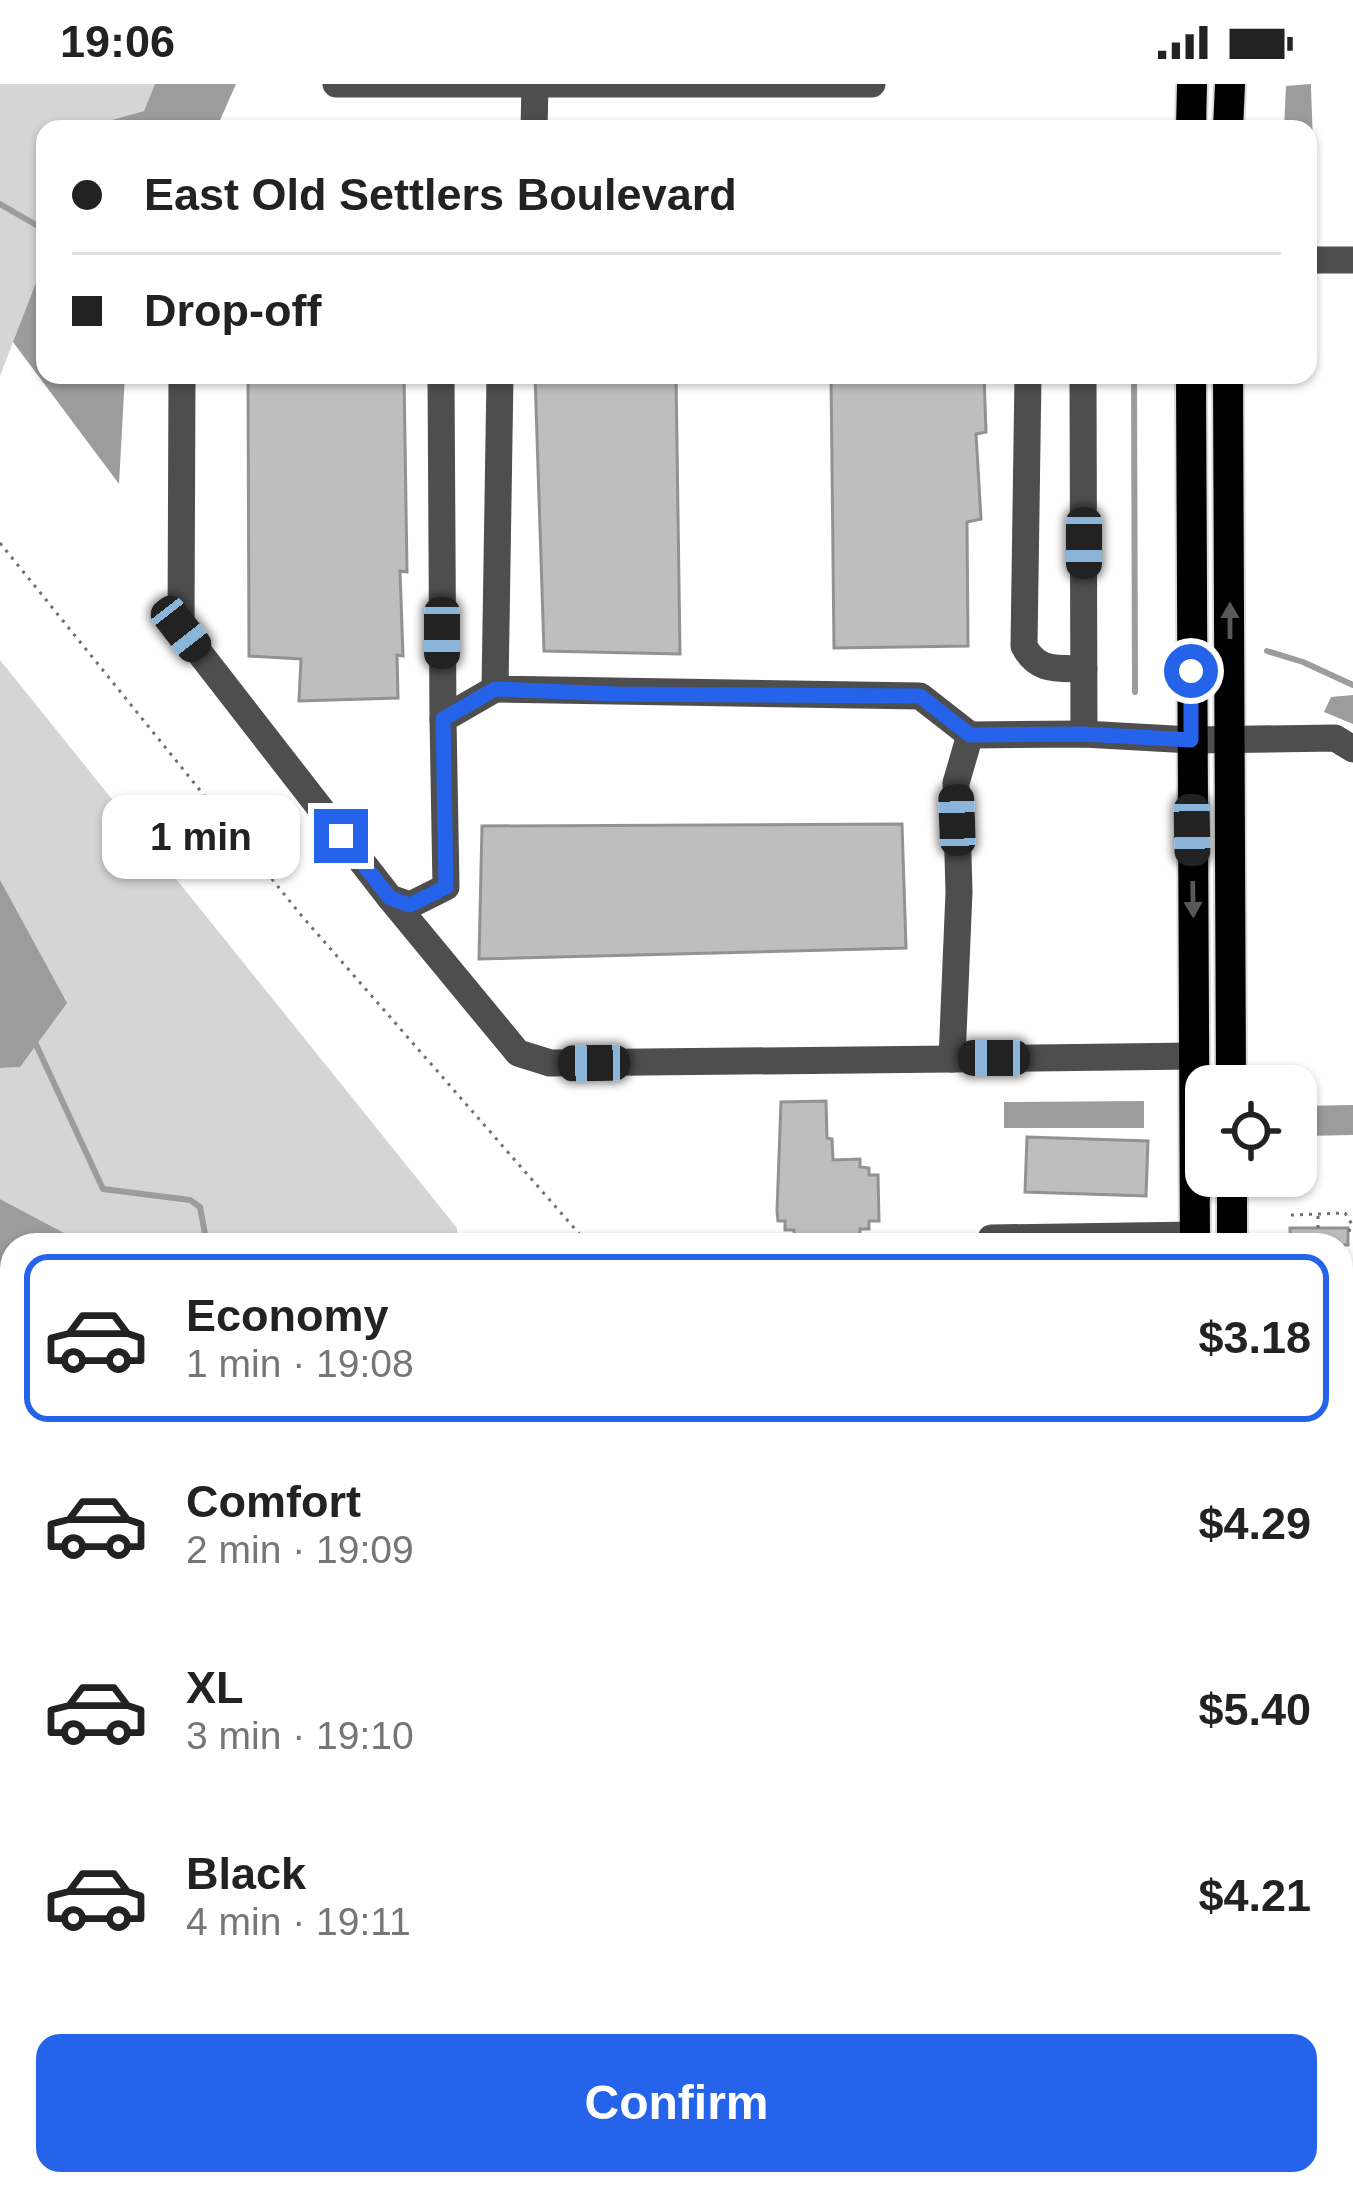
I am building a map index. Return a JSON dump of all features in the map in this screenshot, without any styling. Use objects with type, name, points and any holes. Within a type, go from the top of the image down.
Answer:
[{"type":"main road","points":[[1191,120],[1192,84]]},
{"type":"main road","points":[[1228,120],[1230,84]]},
{"type":"main road","points":[[1191,384],[1195,1233]]},
{"type":"main road","points":[[1228,384],[1231,1065]]},
{"type":"main road","points":[[1232,1197],[1232,1233]]},
{"type":"street","points":[[336,84],[872,84]]},
{"type":"street","points":[[535,84],[535,120]]},
{"type":"street","points":[[1317,260],[1353,260]]},
{"type":"street","points":[[182,384],[181,629],[390,898],[518,1053],[550,1063],[1195,1056]]},
{"type":"street","points":[[390,898],[410,905],[446,887],[441,384]]},
{"type":"street","points":[[495,689],[500,384]]},
{"type":"street","points":[[1028,384],[1024,646],[1031,660],[1045,668],[1084,669]]},
{"type":"street","points":[[1083,384],[1084,734]]},
{"type":"street","points":[[443,719],[495,689],[920,696],[970,735],[1335,739],[1353,749]]},
{"type":"street","points":[[952,1058],[959,892],[956,783],[970,735]]},
{"type":"path","points":[[0,543],[301,915],[579,1233]]},
{"type":"path","points":[[1318,1214],[1318,1228]]},
{"type":"path","points":[[1292,1215],[1345,1214],[1352,1230]]},
{"type":"shaded area","points":[[0,84],[155,84],[144,111],[111,120],[36,120],[36,282],[0,376]]},
{"type":"shaded area","points":[[155,84],[236,84],[220,120],[111,120],[144,111]]},
{"type":"shaded area","points":[[1311,84],[1312,120],[1284,120],[1286,86]]},
{"type":"shaded area","points":[[36,282],[36,373],[13,342]]},
{"type":"shaded area","points":[[44,384],[125,384],[119,484]]},
{"type":"shaded area","points":[[0,660],[457,1233],[64,1233],[0,1199],[0,1068],[20,1067],[0,880]]},
{"type":"shaded area","points":[[1353,695],[1353,724],[1324,712],[1331,697]]},
{"type":"shaded area","points":[[0,880],[67,1003],[20,1067],[0,1068]]},
{"type":"shaded area","points":[[1144,1101],[1144,1128],[1004,1128],[1004,1102]]},
{"type":"shaded area","points":[[1353,1105],[1353,1135],[1317,1136],[1317,1106]]},
{"type":"shaded area","points":[[0,1199],[64,1233],[0,1233]]},
{"type":"building","points":[[248,384],[404,384],[407,572],[400,571],[403,656],[397,655],[398,698],[299,701],[301,659],[249,656]]},
{"type":"building","points":[[535,384],[676,384],[680,654],[544,651]]},
{"type":"building","points":[[831,384],[984,384],[986,432],[976,434],[981,519],[967,522],[968,646],[834,648]]},
{"type":"building","points":[[902,824],[906,948],[479,959],[482,826]]},
{"type":"building","points":[[826,1101],[833,1160],[860,1159],[860,1167],[869,1168],[869,1175],[878,1175],[879,1221],[869,1221],[869,1229],[794,1233],[785,1230],[785,1221],[778,1221],[781,1102]]},
{"type":"building","points":[[1027,1137],[1148,1141],[1146,1196],[1025,1192]]},
{"type":"building","points":[[1290,1228],[1348,1228],[1348,1233],[1290,1233]]},
{"type":"waterway","points":[[0,204],[36,225]]},
{"type":"waterway","points":[[1134,384],[1135,692]]},
{"type":"waterway","points":[[1267,651],[1353,685]]},
{"type":"waterway","points":[[33,1038],[103,1189],[190,1200],[200,1207],[205,1233]]},
{"type":"route","points":[[341,836],[390,898],[410,905],[446,887],[443,719],[495,689],[920,696],[970,735],[1191,740],[1191,671]]}]
